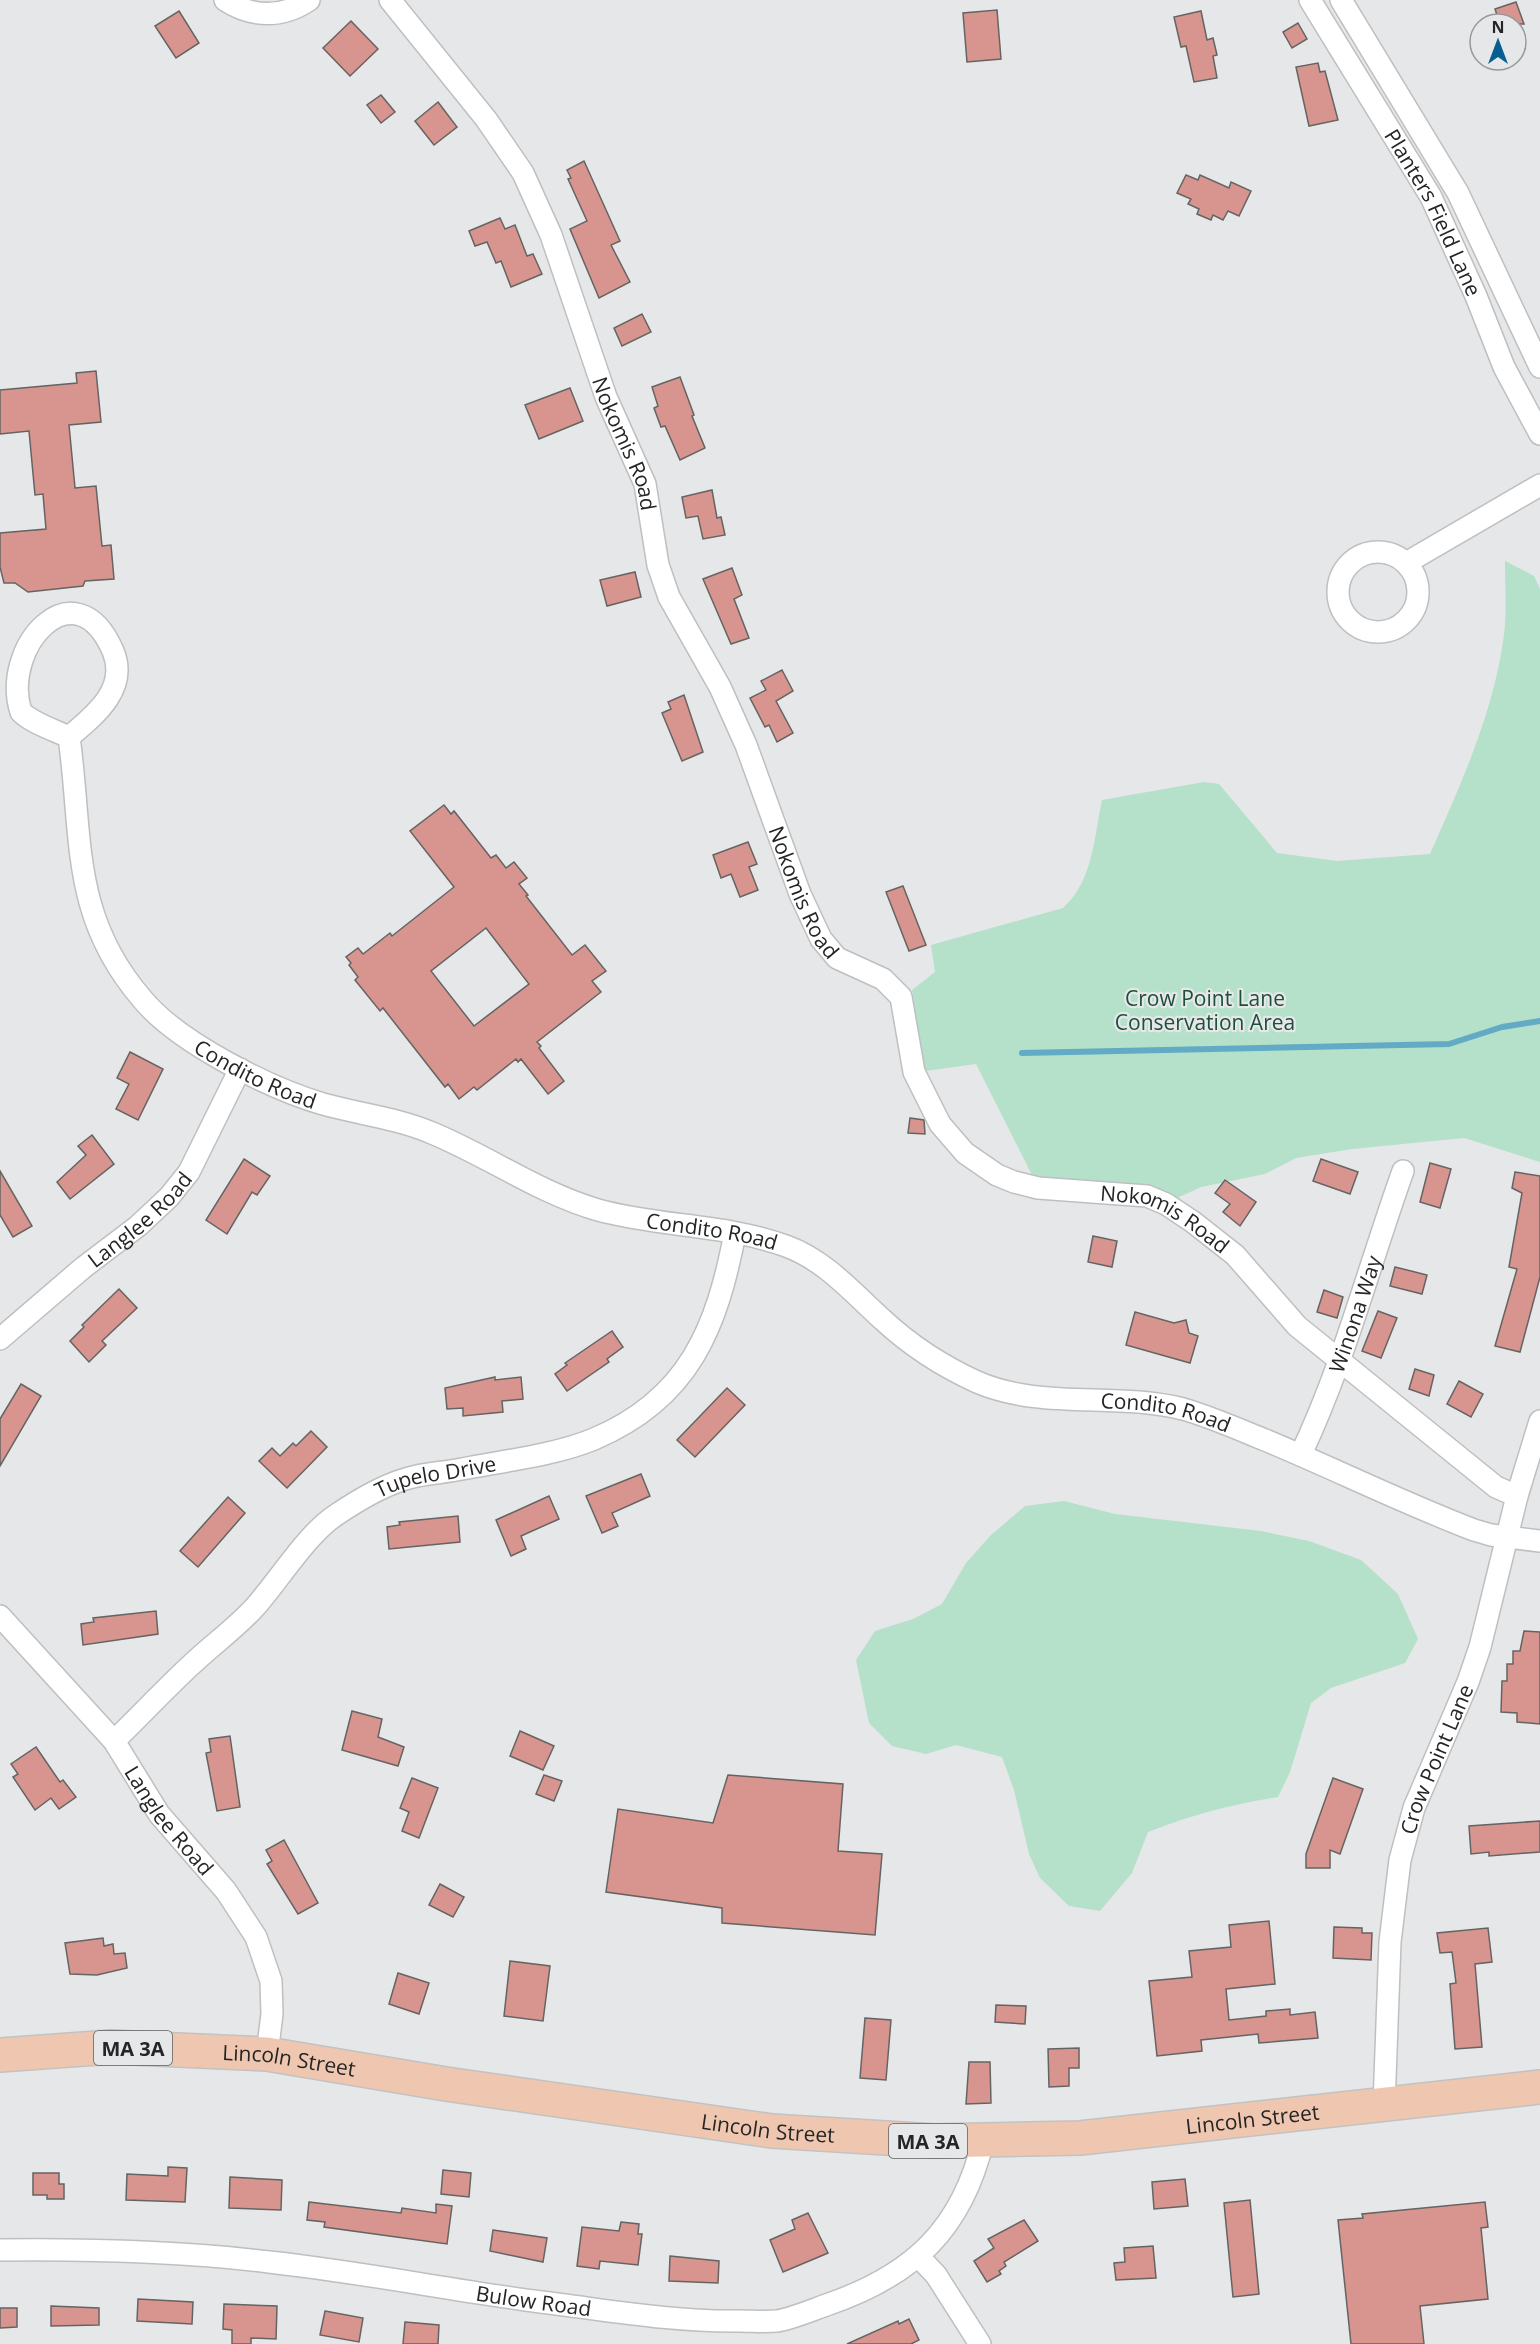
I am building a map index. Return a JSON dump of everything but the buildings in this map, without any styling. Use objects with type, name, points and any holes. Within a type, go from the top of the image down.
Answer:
[{"type":"main road","name":"Lincoln Street","points":[[0,2055],[111,2047],[267,2054],[446,2084],[772,2131],[890,2139],[983,2141],[1080,2138],[1540,2087]]},
{"type":"street","points":[[225,0],[258,13],[274,15],[296,9],[309,0]]},
{"type":"street","name":"Nokomis Road","points":[[390,0],[486,119],[523,173],[551,235],[610,405],[645,484],[658,565],[669,597],[700,650],[737,725],[800,894],[821,939],[837,958],[883,979],[901,997],[914,1072],[940,1124],[966,1153],[997,1174],[1014,1182],[1046,1188],[1135,1194],[1166,1204],[1235,1255],[1297,1326],[1496,1487],[1517,1496]]},
{"type":"street","name":"Planters Field Lane","points":[[1310,0],[1431,197],[1467,274],[1504,367],[1540,434]]},
{"type":"street","name":"Planters Field Lane","points":[[1341,0],[1458,193],[1540,367]]},
{"type":"street","points":[[1406,563],[1540,485]]},
{"type":"street","points":[[52,614],[75,615],[95,626],[108,639],[115,656],[116,681],[106,704],[69,737],[22,713],[7,692],[5,683],[3,664],[9,643],[26,624],[52,614]]},
{"type":"street","name":"Condito Road","points":[[69,737],[79,857],[84,889],[97,925],[121,971],[144,1002],[168,1025],[240,1069],[278,1089],[324,1104],[416,1126],[461,1144],[565,1198],[592,1208],[757,1236],[794,1248],[820,1264],[886,1323],[935,1361],[981,1383],[1023,1396],[1144,1402],[1185,1410],[1301,1454],[1445,1519],[1507,1538],[1540,1541]]},
{"type":"street","name":"Langlee Road","points":[[0,1339],[84,1267],[138,1226],[169,1197],[189,1172],[240,1069]]},
{"type":"street","name":"Winona Way","points":[[1301,1454],[1341,1362],[1362,1286],[1403,1171]]},
{"type":"street","name":"Tupelo Drive","points":[[114,1741],[191,1665],[254,1608],[292,1560],[334,1516],[381,1489],[415,1476],[554,1450],[592,1440],[630,1422],[661,1399],[686,1370],[706,1335],[726,1281],[735,1233]]},
{"type":"street","name":"Crow Point Lane","points":[[1384,2106],[1390,1942],[1400,1860],[1414,1808],[1468,1682],[1488,1618],[1517,1496],[1540,1421]]},
{"type":"street","name":"Langlee Road","points":[[0,1616],[114,1741],[159,1814],[226,1890],[256,1937],[271,1981],[272,2014],[267,2054]]},
{"type":"street","name":"Bulow Road","points":[[0,2250],[146,2252],[269,2262],[503,2297],[708,2322],[778,2320],[851,2296],[883,2280],[919,2257],[962,2203],[976,2169],[983,2141]]},
{"type":"street","points":[[919,2257],[936,2275],[980,2344]]},
{"type":"green space","name":"Crow Point Lane Conservation Area","points":[[1505,561],[1534,576],[1540,589],[1540,1162],[1464,1138],[1352,1149],[1296,1158],[1265,1174],[1201,1187],[1175,1199],[1034,1179],[976,1064],[925,1071],[912,990],[935,972],[931,945],[1063,908],[1081,885],[1086,872],[1091,858],[1102,800],[1204,782],[1219,784],[1277,853],[1337,861],[1430,854],[1475,747],[1493,692],[1505,626]]},
{"type":"green space","points":[[1064,1501],[1115,1514],[1261,1531],[1309,1541],[1361,1560],[1398,1594],[1418,1639],[1405,1663],[1331,1688],[1311,1703],[1290,1772],[1278,1797],[1212,1811],[1148,1832],[1132,1873],[1100,1911],[1069,1906],[1040,1878],[1029,1854],[1014,1790],[1002,1757],[956,1745],[926,1754],[892,1746],[869,1723],[856,1660],[875,1631],[913,1619],[942,1604],[966,1563],[991,1535],[1025,1506]]},
{"type":"waterway","points":[[1022,1053],[1449,1044],[1502,1027],[1540,1021]]}]
